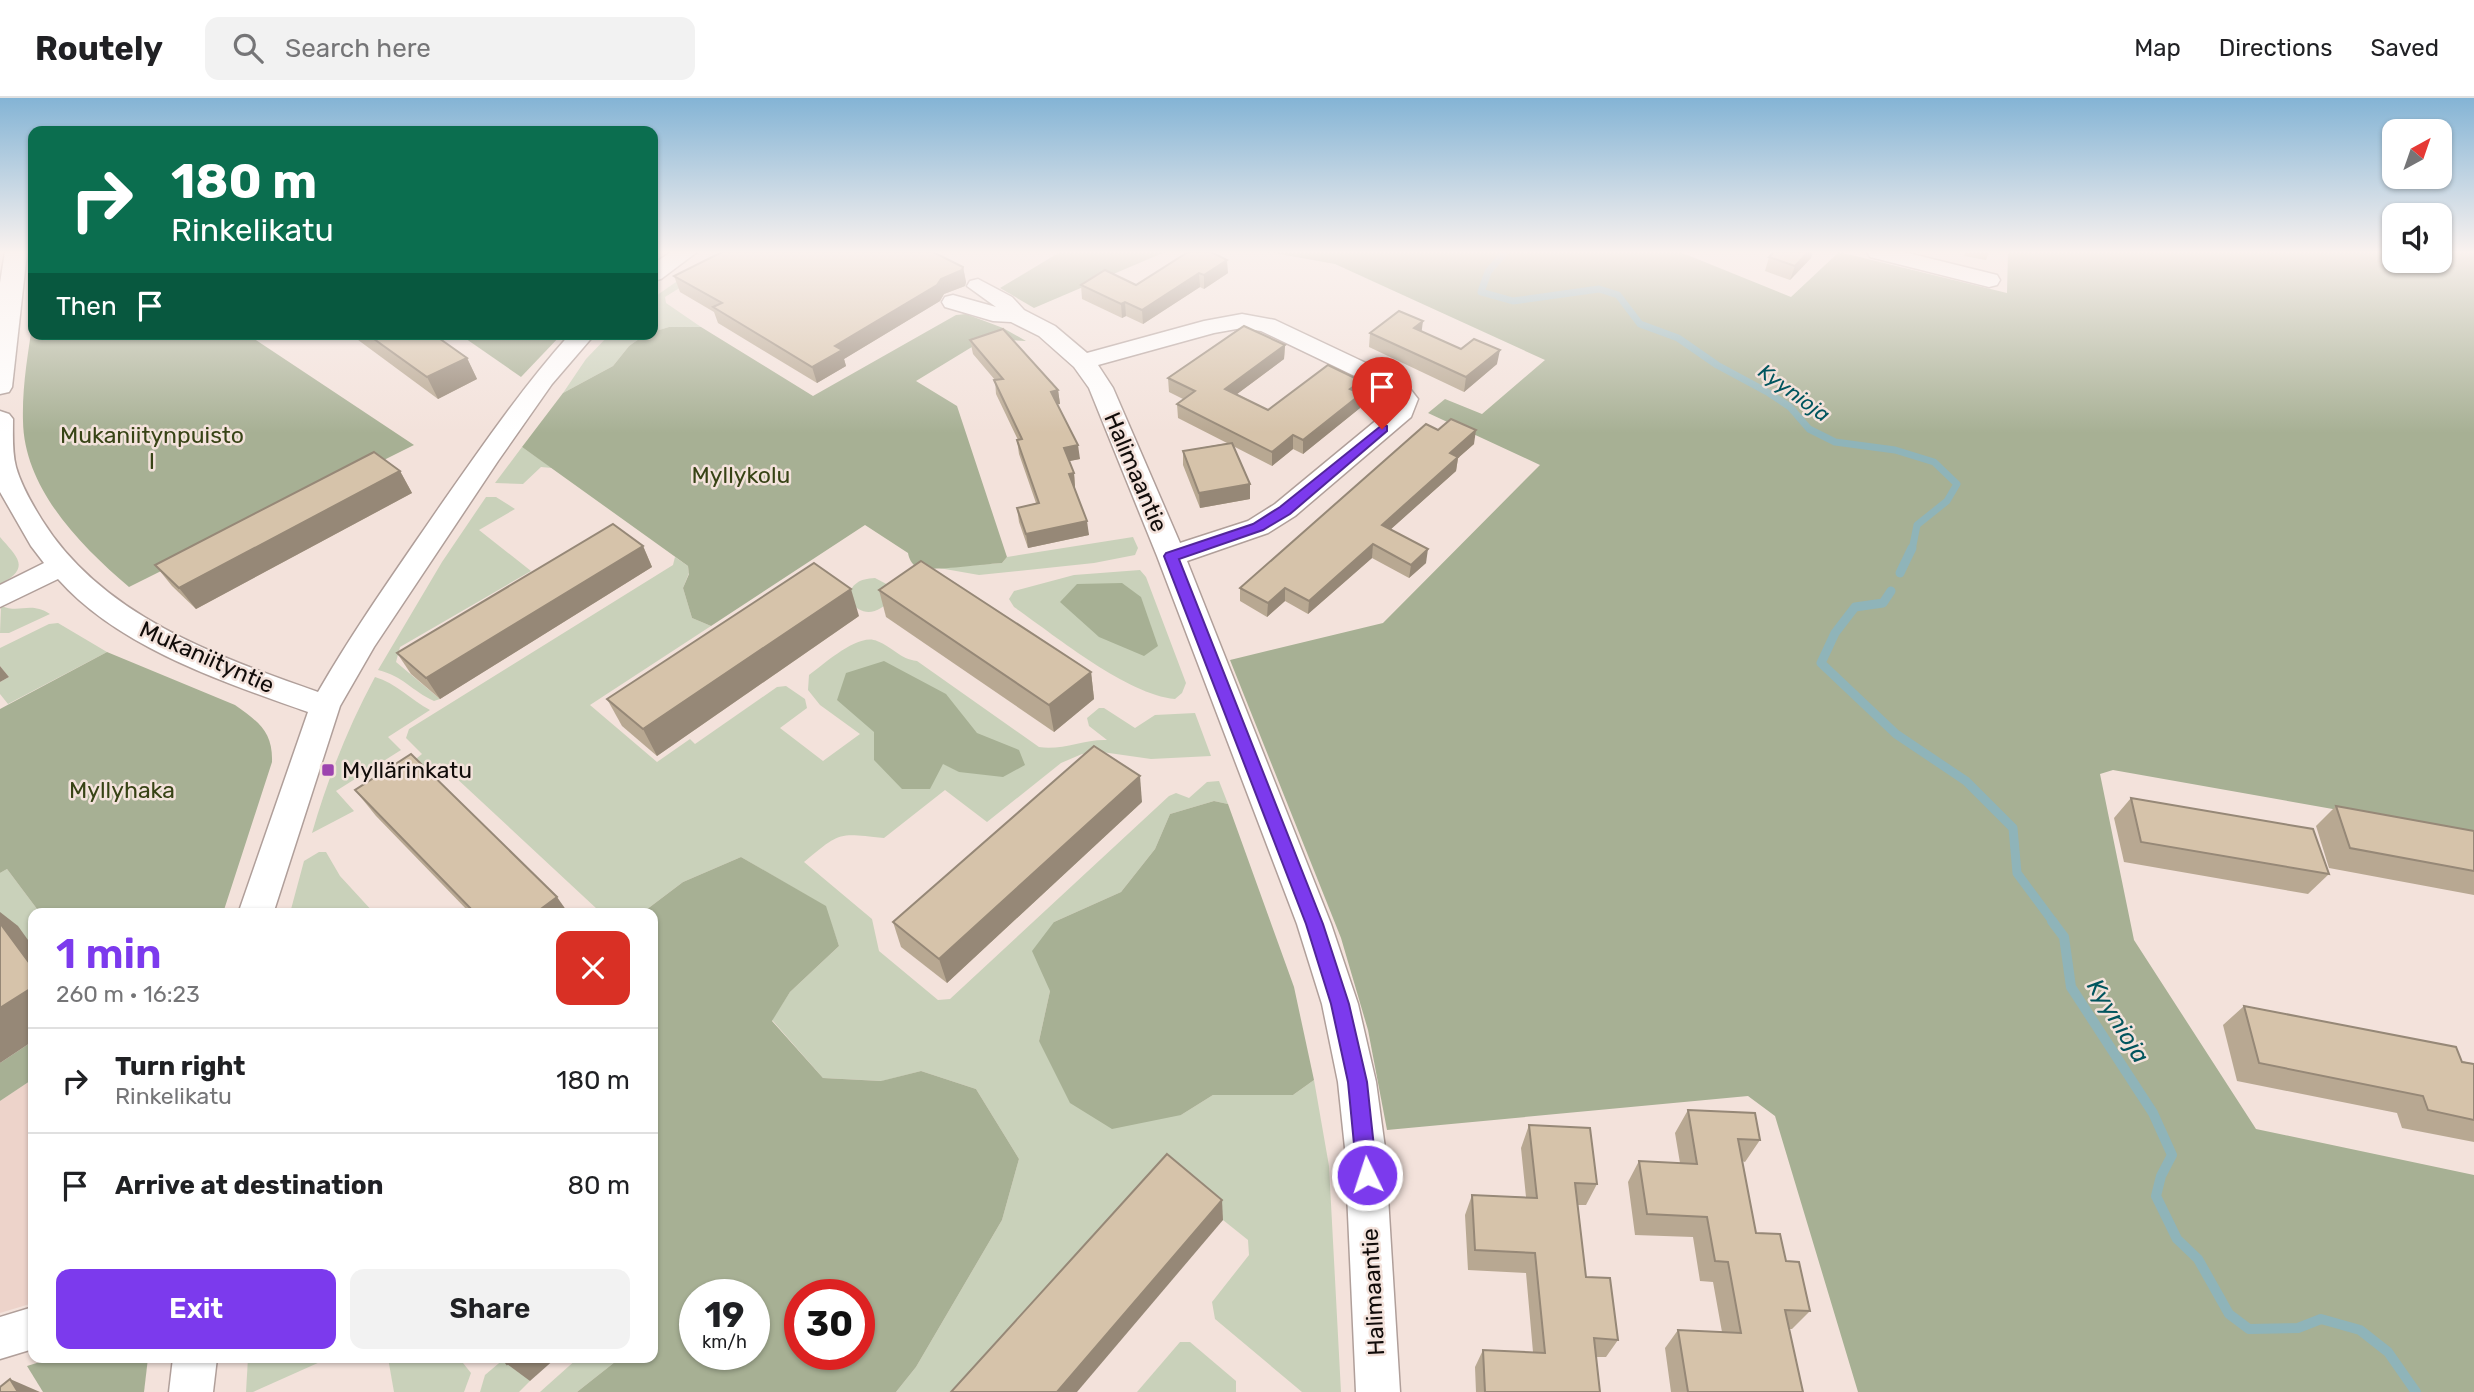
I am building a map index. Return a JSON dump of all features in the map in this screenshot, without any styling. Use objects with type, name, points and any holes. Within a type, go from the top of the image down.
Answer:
[{"type":"street","points":[[0,387],[9,312]]},
{"type":"street","name":"Halimaantie","points":[[1014,312],[1047,331],[1083,362],[1101,388],[1171,556],[1314,924],[1340,1004],[1357,1082],[1365,1148],[1378,1392]]},
{"type":"street","points":[[1083,362],[1212,326],[1242,321],[1267,325],[1278,330],[1395,386],[1406,399],[1402,412],[1285,510],[1258,527],[1171,556]]},
{"type":"street","points":[[258,908],[325,706],[363,639],[489,455],[543,379],[578,340]]},
{"type":"street","name":"Mukaniityntie","points":[[0,419],[3,466],[31,530],[61,566],[106,606],[166,643],[248,679],[325,706]]},
{"type":"street","points":[[0,597],[61,566]]},
{"type":"street","points":[[0,1338],[28,1330]]},
{"type":"street","points":[[191,1392],[194,1363]]},
{"type":"shaded area","points":[[28,1082],[28,1305],[0,1313],[0,1101]]},
{"type":"green space","points":[[658,312],[680,312],[701,327],[669,327],[658,330]]},
{"type":"green space","points":[[1441,312],[2474,312],[2474,834],[2113,770],[2100,774],[2134,940],[2256,1129],[2474,1175],[2474,1392],[1858,1392],[1775,1116],[1748,1096],[1387,1130],[1368,1030],[1341,938],[1230,660],[1383,623],[1540,465],[1428,413],[1445,399],[1482,414],[1545,360]]},
{"type":"green space","name":"Myllykolu","points":[[966,314],[1003,328],[1026,341],[985,339],[916,381],[957,406],[1007,557],[1002,563],[946,568],[917,567],[908,553],[865,525],[711,626],[692,618],[683,588],[689,574],[688,566],[522,447],[563,393],[613,366],[638,340],[658,340],[658,330],[669,327],[701,327],[813,396],[956,315]]},
{"type":"green space","name":"Mukaniitynpuisto I","points":[[30,340],[256,340],[414,445],[129,587],[92,553],[58,514],[33,470],[23,421]]},
{"type":"green space","points":[[468,340],[556,340],[521,377]]},
{"type":"green space","points":[[604,340],[638,340],[613,366],[563,393],[586,359]]},
{"type":"green space","points":[[522,447],[552,468],[541,467],[523,484],[495,483]]},
{"type":"green space","points":[[486,497],[496,497],[515,509],[479,530],[531,571],[400,647],[396,662],[440,699],[434,701],[394,676],[378,670],[442,562]]},
{"type":"green space","points":[[0,537],[16,556],[19,567],[16,573],[0,584]]},
{"type":"green space","points":[[1133,537],[1138,548],[1135,555],[1094,563],[979,575],[939,568],[1002,563],[1007,557]]},
{"type":"green space","points":[[675,557],[688,566],[689,573],[683,588],[692,618],[711,626],[590,705],[657,762],[690,739],[695,744],[777,687],[786,686],[805,699],[807,708],[780,728],[823,761],[860,734],[820,705],[808,690],[809,675],[842,650],[870,639],[917,661],[1039,747],[1107,740],[1089,726],[1087,718],[1099,708],[1104,708],[1135,728],[1155,715],[1195,713],[1211,756],[1151,759],[1102,752],[1082,754],[1061,763],[987,822],[945,790],[884,838],[856,835],[840,837],[804,862],[872,919],[879,951],[938,1000],[950,999],[1169,796],[1176,793],[1189,798],[1207,782],[1219,781],[1228,804],[1214,801],[1170,814],[1155,849],[1121,892],[1054,922],[1050,991],[1039,1041],[1181,1115],[1213,1095],[1293,1095],[1314,1080],[1329,1166],[1341,1392],[1302,1392],[1215,1319],[1212,1302],[1249,1255],[1248,1240],[1223,1220],[975,1392],[896,1392],[916,1367],[1002,1220],[1019,1159],[976,1089],[921,1071],[882,1081],[823,1078],[772,1020],[790,992],[839,946],[825,906],[741,857],[683,882],[649,908],[596,908],[440,763],[421,772],[412,762],[422,754],[406,738],[409,729],[673,565]]},
{"type":"green space","points":[[1140,570],[1146,577],[1186,683],[1182,693],[1175,699],[1135,687],[1092,662],[1014,607],[1009,599],[1014,591],[1074,575]]},
{"type":"green space","points":[[875,578],[894,588],[895,597],[871,612],[859,610],[847,599],[849,594],[857,583]]},
{"type":"green space","points":[[1122,583],[1141,597],[1158,646],[1144,656],[1099,637],[1060,602],[1077,584]]},
{"type":"green space","points":[[1,606],[14,609],[36,608],[50,614],[9,633],[0,633]]},
{"type":"green space","points":[[58,623],[107,652],[8,704],[0,694],[0,682],[9,677],[0,666],[0,648],[49,624]]},
{"type":"green space","name":"Myllyhaka","points":[[107,652],[235,705],[258,723],[270,743],[272,762],[225,908],[36,908],[7,869],[0,873],[0,709]]},
{"type":"green space","points":[[884,661],[946,694],[977,733],[1019,750],[1025,765],[1003,777],[959,772],[943,764],[930,789],[902,789],[874,760],[874,732],[837,700],[846,673]]},
{"type":"green space","points":[[375,677],[390,683],[430,710],[388,737],[401,750],[336,791],[354,811],[312,833],[339,753]]},
{"type":"green space","points":[[1214,801],[1228,804],[1294,987],[1314,1080],[1293,1095],[1213,1095],[1181,1115],[1112,1129],[1070,1103],[1039,1041],[1050,991],[1032,951],[1054,922],[1121,892],[1155,849],[1170,814]]},
{"type":"green space","points":[[319,852],[326,852],[340,876],[369,908],[291,908],[304,861]]},
{"type":"green space","points":[[741,857],[826,906],[839,946],[790,992],[772,1021],[823,1078],[881,1081],[921,1071],[976,1089],[1019,1159],[1002,1220],[916,1367],[896,1392],[577,1392],[614,1363],[658,1363],[658,908],[649,908],[683,882]]},
{"type":"green space","points":[[7,869],[36,908],[28,908],[28,945],[0,937],[0,873]]},
{"type":"green space","points":[[28,1044],[28,1082],[0,1101],[0,1063]]},
{"type":"green space","points":[[1180,1342],[1190,1342],[1236,1381],[1236,1392],[1137,1392]]},
{"type":"green space","points":[[37,1363],[147,1363],[144,1392],[43,1392],[27,1366]]},
{"type":"green space","points":[[248,1363],[318,1363],[253,1392],[246,1392]]},
{"type":"green space","points":[[389,1363],[463,1363],[471,1373],[464,1392],[394,1392]]},
{"type":"green space","points":[[499,1363],[515,1363],[530,1381],[519,1392],[480,1392],[485,1375]]},
{"type":"green space","points":[[572,1363],[614,1363],[577,1392],[540,1392]]},
{"type":"building","points":[[722,312],[891,312],[835,346],[842,350],[812,367]]},
{"type":"building","points":[[1397,312],[1402,312],[1423,321],[1414,328],[1461,349],[1474,339],[1500,350],[1466,377],[1370,333]]},
{"type":"building","points":[[1244,326],[1285,345],[1225,389],[1268,410],[1328,365],[1361,381],[1350,389],[1361,394],[1303,440],[1293,435],[1272,452],[1177,404],[1195,391],[1168,378]]},
{"type":"building","points":[[1003,329],[1058,390],[1051,392],[1078,445],[1064,448],[1074,473],[1069,474],[1087,521],[1026,534],[1017,508],[1039,503],[1017,440],[1022,439],[994,380],[1003,379],[970,340]]},
{"type":"building","points":[[375,340],[442,340],[467,358],[427,377]]},
{"type":"building","points":[[1451,419],[1476,430],[1450,453],[1458,457],[1382,525],[1428,549],[1411,565],[1373,544],[1309,601],[1285,588],[1268,603],[1240,588],[1426,424],[1438,430]]},
{"type":"building","points":[[1232,443],[1250,484],[1199,493],[1183,451]]},
{"type":"building","points":[[374,452],[400,471],[179,588],[155,565]]},
{"type":"building","points":[[613,524],[643,546],[426,678],[397,653]]},
{"type":"building","points":[[921,561],[1091,672],[1049,705],[879,590]]},
{"type":"building","points":[[814,563],[851,589],[643,729],[607,699]]},
{"type":"building","points":[[1094,746],[1140,776],[939,959],[893,922]]},
{"type":"building","points":[[411,754],[557,897],[542,908],[470,908],[355,790]]},
{"type":"building","points":[[2131,798],[2313,829],[2329,874],[2141,842]]},
{"type":"building","points":[[2336,806],[2474,831],[2474,871],[2350,848]]},
{"type":"building","points":[[0,923],[28,961],[28,990],[0,1008]]},
{"type":"building","points":[[2244,1006],[2456,1047],[2462,1062],[2474,1064],[2474,1120],[2428,1110],[2423,1096],[2259,1063]]},
{"type":"building","points":[[1688,1110],[1755,1113],[1760,1140],[1738,1139],[1756,1233],[1780,1234],[1786,1261],[1799,1262],[1810,1311],[1785,1310],[1803,1392],[1688,1392],[1678,1330],[1741,1333],[1728,1262],[1715,1261],[1707,1217],[1647,1214],[1639,1161],[1697,1164]]},
{"type":"building","points":[[1529,1125],[1590,1128],[1597,1184],[1575,1183],[1586,1277],[1610,1278],[1618,1340],[1594,1338],[1600,1392],[1485,1392],[1483,1350],[1545,1353],[1535,1253],[1475,1250],[1472,1195],[1537,1198]]},
{"type":"building","points":[[1167,1154],[1222,1200],[1057,1392],[951,1392]]},
{"type":"building","points":[[10,1379],[18,1392],[0,1392],[0,1387]]},
{"type":"waterway","name":"Kyynioja","points":[[1631,312],[1640,324],[1678,338],[1717,365],[1769,393],[1790,407],[1809,429],[1835,442],[1895,450],[1934,462],[1957,484],[1947,501],[1917,525],[1912,550]]},
{"type":"waterway","name":"Kyynioja","points":[[1900,573],[1912,548]]},
{"type":"waterway","name":"Kyynioja","points":[[1891,591],[1883,603],[1855,607],[1835,633],[1821,663],[1896,734],[1966,781],[2013,828],[2017,873],[2054,923]]},
{"type":"waterway","name":"Kyynioja","points":[[2052,921],[2064,937],[2071,987],[2153,1113],[2172,1155],[2161,1176],[2156,1196],[2177,1239],[2198,1259],[2229,1314],[2249,1329],[2298,1328],[2321,1319],[2360,1330],[2388,1352],[2416,1392]]},
{"type":"place","name":"Myllärinkatu","points":[[328,770]]},
{"type":"route","points":[[1367,1175],[1357,1082],[1340,1004],[1314,924],[1171,556],[1258,527],[1285,510],[1382,429]]}]
